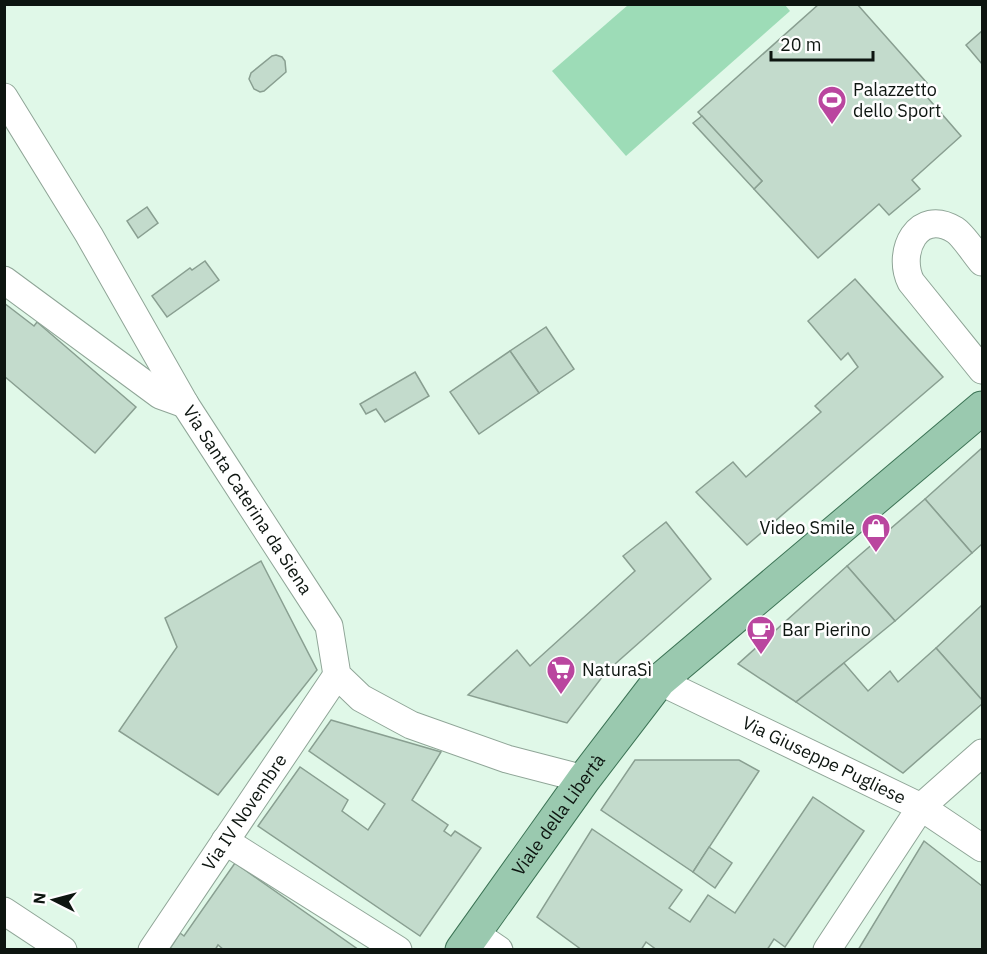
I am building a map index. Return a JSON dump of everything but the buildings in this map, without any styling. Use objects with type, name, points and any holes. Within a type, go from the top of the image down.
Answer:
[{"type":"main road","name":"Viale della Libertà","points":[[478,944],[584,779],[659,681],[982,408]]},
{"type":"street","name":"Via Santa Caterina da Siena","points":[[4,97],[89,236],[185,405],[328,626],[337,675]]},
{"type":"street","points":[[982,262],[955,230],[940,225],[927,225],[918,231],[909,241],[905,256],[906,271],[911,282],[982,370]]},
{"type":"street","points":[[4,279],[160,395],[185,405]]},
{"type":"street","points":[[337,675],[361,698],[411,725],[507,759],[584,779]]},
{"type":"street","name":"Via IV Novembre","points":[[152,950],[337,675]]},
{"type":"street","name":"Via Giuseppe Pugliese","points":[[659,681],[921,807],[982,848]]},
{"type":"street","points":[[827,950],[921,807],[982,753]]},
{"type":"street","points":[[225,841],[398,950]]},
{"type":"street","points":[[4,911],[63,950]]},
{"type":"green space","points":[[628,5],[785,5],[790,11],[626,156],[552,71]]},
{"type":"place","name":"Palazzetto dello Sport","points":[[832,126]]},
{"type":"place","name":"Video Smile","points":[[876,554]]},
{"type":"place","name":"Bar Pierino","points":[[761,656]]},
{"type":"place","name":"NaturaSì","points":[[561,696]]}]
